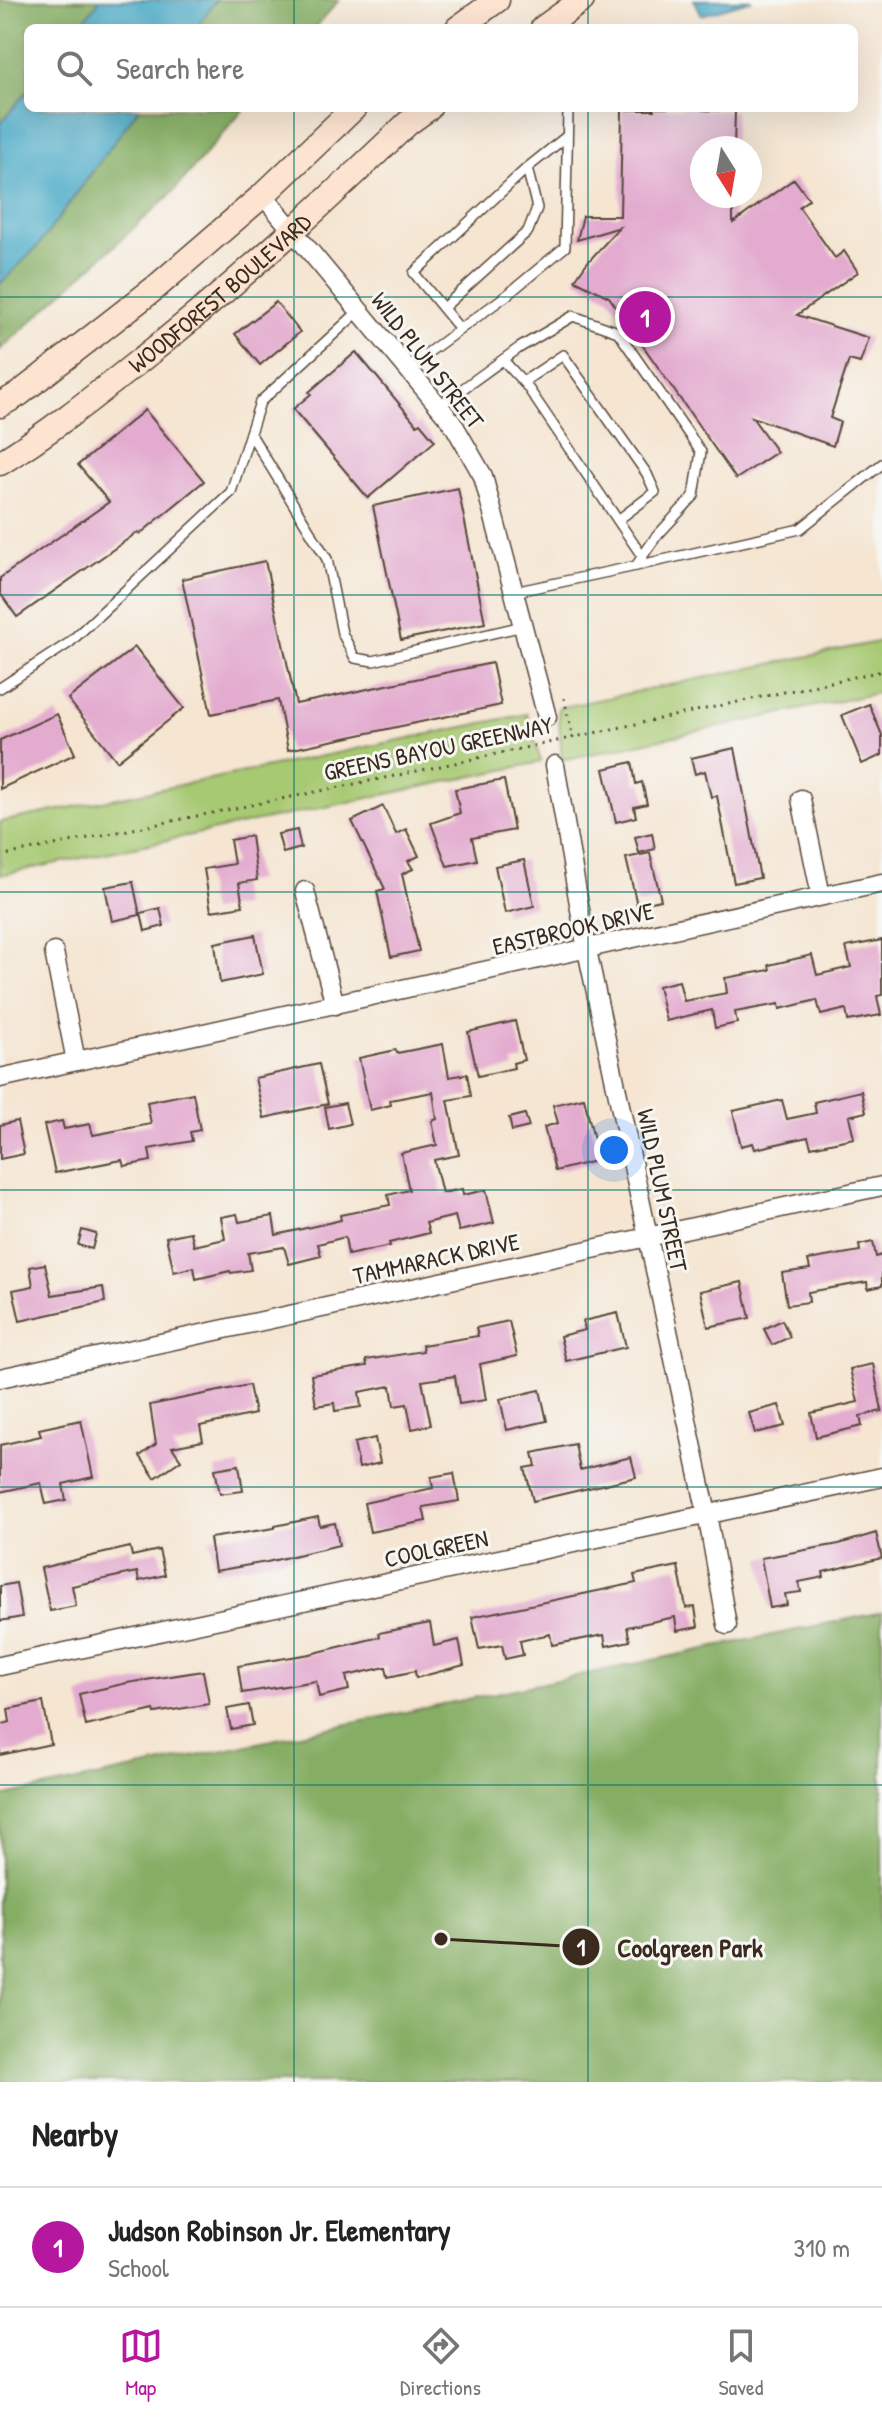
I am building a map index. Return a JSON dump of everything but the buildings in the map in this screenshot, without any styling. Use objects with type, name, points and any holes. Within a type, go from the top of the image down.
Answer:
[{"type":"main road","points":[[549,24],[582,0]]},
{"type":"main road","points":[[467,24],[493,12]]},
{"type":"main road","name":"WOODFOREST BOULEVARD","points":[[0,405],[19,394],[155,288],[263,195],[350,112]]},
{"type":"main road","name":"WOODFOREST BOULEVARD","points":[[0,463],[44,436],[182,327],[293,232],[423,112]]},
{"type":"street","name":"WILD PLUM STREET","points":[[263,195],[452,422],[483,476],[547,717]]},
{"type":"street","name":"WILD PLUM STREET","points":[[555,765],[587,950],[707,1514],[727,1625]]},
{"type":"street","points":[[801,799],[821,896]]},
{"type":"street","name":"EASTBROOK DRIVE","points":[[0,1078],[882,883]]},
{"type":"street","points":[[305,891],[335,1005]]},
{"type":"street","points":[[54,952],[76,1061]]},
{"type":"street","name":"TAMMARACK DRIVE","points":[[0,1378],[882,1186]]},
{"type":"street","name":"COOLGREEN","points":[[0,1666],[882,1477]]},
{"type":"lane","points":[[407,368],[507,295],[565,247],[566,112]]},
{"type":"lane","points":[[460,329],[414,273],[527,168],[567,136]]},
{"type":"lane","points":[[443,308],[528,231],[537,208],[527,168]]},
{"type":"lane","points":[[0,688],[69,643],[231,492],[260,402],[359,311]]},
{"type":"lane","points":[[439,406],[503,360],[573,316],[618,332],[701,452],[694,496],[655,538],[636,566]]},
{"type":"lane","points":[[523,382],[563,355],[647,474],[655,492],[618,520]]},
{"type":"lane","points":[[503,360],[523,382],[642,556]]},
{"type":"lane","points":[[250,433],[327,559],[342,633],[355,658],[373,661],[523,626]]},
{"type":"lane","points":[[514,592],[800,529],[882,464]]},
{"type":"path","name":"GREENS BAYOU GREENWAY","points":[[0,856],[882,671]]},
{"type":"path","points":[[564,698],[573,738]]},
{"type":"path","points":[[547,717],[555,765]]},
{"type":"green space","points":[[0,0],[100,0],[81,24],[24,24],[24,95],[0,124]]},
{"type":"green space","points":[[216,0],[339,0],[318,24],[199,24]]},
{"type":"green space","points":[[136,112],[242,112],[171,194],[0,350],[0,284],[38,246]]},
{"type":"green space","points":[[882,641],[882,692],[562,760],[558,708]]},
{"type":"green space","points":[[527,714],[541,762],[0,875],[0,822]]},
{"type":"green space","points":[[882,1612],[882,2082],[0,2082],[0,1797]]},
{"type":"water","points":[[100,0],[216,0],[199,24],[81,24]]},
{"type":"water","points":[[694,0],[752,0],[702,15]]},
{"type":"water","points":[[24,95],[24,112],[136,112],[38,246],[0,284],[0,124]]},
{"type":"place","name":"Judson Robinson Jr. Elementary","points":[[645,317]]},
{"type":"place","name":"Coolgreen Park","points":[[441,1939]]}]
